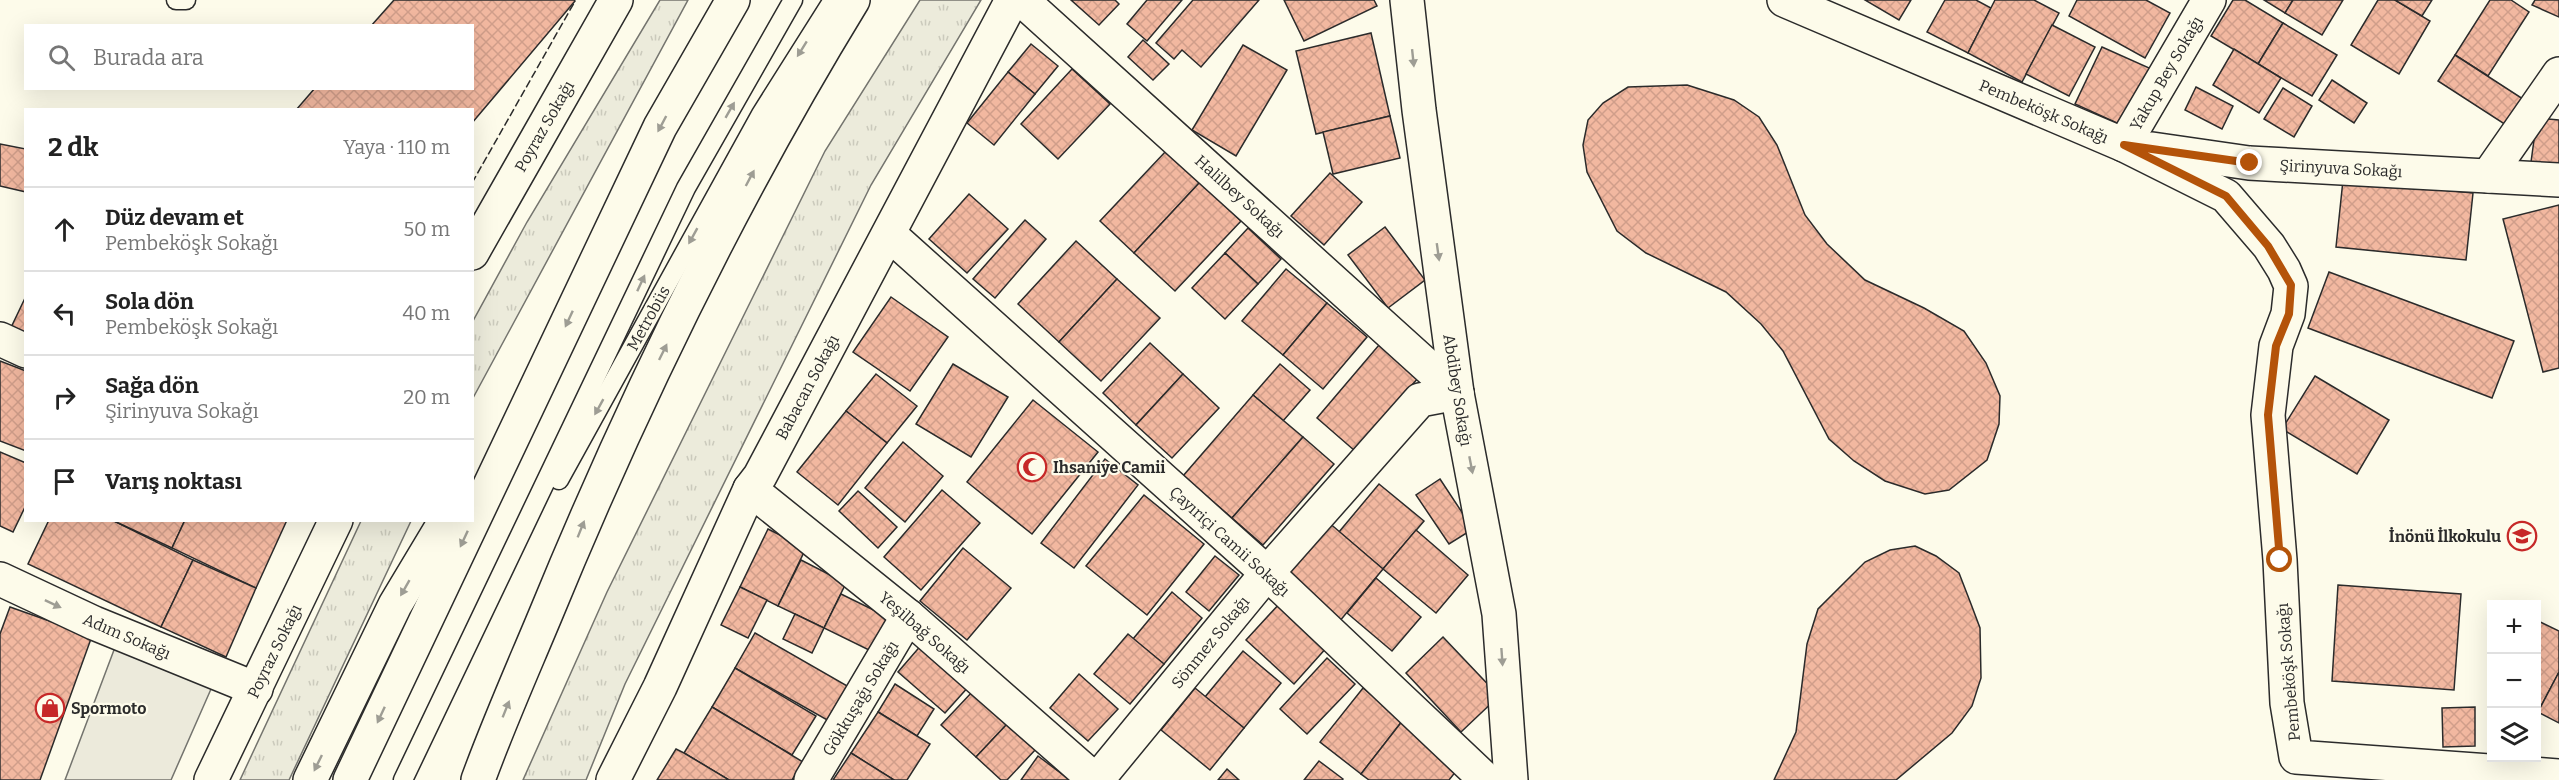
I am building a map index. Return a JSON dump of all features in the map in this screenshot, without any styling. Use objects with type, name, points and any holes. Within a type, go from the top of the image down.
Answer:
[{"type":"main road","name":"Poyraz Sokağı","points":[[474,249],[616,0]]},
{"type":"main road","points":[[474,518],[660,127],[733,0]]},
{"type":"main road","points":[[479,774],[600,483],[730,214],[797,92],[853,0]]},
{"type":"main road","name":"Babacan Sokağı","points":[[613,780],[660,687],[750,489],[760,476],[1012,0]]},
{"type":"main road","name":"Halilbey Sokağı","points":[[1022,0],[1457,393]]},
{"type":"main road","name":"Abdibey Sokağı","points":[[1407,0],[1419,110],[1457,393],[1499,614],[1511,780]]},
{"type":"main road","name":"Pembeköşk Sokağı","points":[[1784,0],[2124,145],[2226,196],[2268,246],[2291,285],[2289,314],[2276,346],[2268,415],[2280,560],[2287,703],[2296,756],[2559,776]]},
{"type":"main road","name":"Yakup Bey Sokağı","points":[[2124,145],[2209,0]]},
{"type":"main road","points":[[2488,176],[2559,74]]},
{"type":"main road","name":"Şirinyuva Sokağı","points":[[2124,145],[2250,163],[2559,180]]},
{"type":"main road","name":"Çayıriçi Camii Sokağı","points":[[889,234],[1267,573],[1486,780]]},
{"type":"main road","points":[[0,339],[24,350]]},
{"type":"main road","points":[[474,479],[534,391]]},
{"type":"main road","name":"Sönmez Sokağı","points":[[1096,780],[1267,573],[1420,400],[1457,393]]},
{"type":"main road","name":"Yeşilbağ Sokağı","points":[[750,489],[908,616],[1096,780]]},
{"type":"main road","name":"Poyraz Sokağı","points":[[211,780],[335,522]]},
{"type":"main road","points":[[310,780],[394,605],[445,522]]},
{"type":"main road","points":[[350,780],[472,522]]},
{"type":"main road","name":"Adım Sokağı","points":[[0,579],[94,623],[256,689]]},
{"type":"main road","name":"Gökkuşağı Sokağı","points":[[811,780],[908,616]]},
{"type":"lane","points":[[176,0],[186,0]]},
{"type":"lane","name":"Metrobüs","points":[[404,780],[686,188],[793,0]]},
{"type":"lane","name":"Metrobüs","points":[[471,639],[760,114],[833,0]]},
{"type":"green space","points":[[660,0],[688,0],[474,396],[474,319],[527,222]]},
{"type":"green space","points":[[920,0],[981,0],[871,185],[625,684],[586,780],[523,780],[607,592],[825,151]]},
{"type":"green space","points":[[361,522],[411,522],[289,780],[240,780]]},
{"type":"shaded area","points":[[117,642],[215,680],[171,780],[65,780]]},
{"type":"building","points":[[394,0],[575,1],[474,121],[474,108],[298,108],[313,90],[474,90],[474,24],[373,24]]},
{"type":"building","points":[[1071,0],[1115,0],[1119,4],[1099,25]]},
{"type":"building","points":[[1147,0],[1182,0],[1147,41],[1127,24]]},
{"type":"building","points":[[1193,0],[1259,0],[1201,67],[1182,50],[1174,59],[1156,43]]},
{"type":"building","points":[[1284,0],[1374,0],[1377,6],[1304,41]]},
{"type":"building","points":[[1865,0],[1911,0],[1899,20]]},
{"type":"building","points":[[1945,0],[1976,0],[1991,8],[1968,53],[1927,32]]},
{"type":"building","points":[[1995,0],[2034,0],[2059,13],[2022,82],[1968,53]]},
{"type":"building","points":[[2077,0],[2146,0],[2170,13],[2145,58],[2069,16]]},
{"type":"building","points":[[2233,0],[2245,0],[2283,23],[2258,64],[2211,36]]},
{"type":"building","points":[[2264,0],[2293,0],[2285,13]]},
{"type":"building","points":[[2293,0],[2343,0],[2322,35],[2285,13]]},
{"type":"building","points":[[2378,0],[2395,0],[2430,21],[2399,74],[2351,45]]},
{"type":"building","points":[[2395,0],[2432,0],[2422,16]]},
{"type":"building","points":[[2490,0],[2511,0],[2529,12],[2488,76],[2455,55]]},
{"type":"building","points":[[2535,0],[2559,0],[2559,17],[2532,5]]},
{"type":"building","points":[[2283,23],[2337,55],[2312,96],[2258,64]]},
{"type":"building","points":[[2052,25],[2095,47],[2069,96],[2026,74]]},
{"type":"building","points":[[1371,33],[1390,116],[1316,134],[1296,51]]},
{"type":"building","points":[[1143,40],[1169,64],[1153,80],[1128,57]]},
{"type":"building","points":[[1031,44],[1058,66],[1035,94],[1008,72]]},
{"type":"building","points":[[1243,45],[1287,70],[1236,156],[1192,130]]},
{"type":"building","points":[[2102,47],[2156,71],[2128,128],[2075,104]]},
{"type":"building","points":[[2234,49],[2281,78],[2259,113],[2213,85]]},
{"type":"building","points":[[2455,55],[2523,99],[2506,125],[2438,81]]},
{"type":"building","points":[[1072,69],[1110,104],[1058,159],[1021,124]]},
{"type":"building","points":[[1008,72],[1035,94],[994,145],[967,123]]},
{"type":"building","points":[[2332,80],[2367,103],[2354,123],[2319,100]]},
{"type":"building","points":[[1687,85],[1734,100],[1759,117],[1777,145],[1805,215],[1827,244],[1865,280],[1924,308],[1964,331],[1986,363],[2000,396],[1999,424],[1987,460],[1949,490],[1925,494],[1885,481],[1854,461],[1829,439],[1783,351],[1761,324],[1726,292],[1646,253],[1617,231],[1587,172],[1583,145],[1588,120],[1603,103],[1628,87]]},
{"type":"building","points":[[2196,87],[2233,106],[2222,129],[2185,110]]},
{"type":"building","points":[[2283,88],[2312,106],[2294,137],[2264,119]]},
{"type":"building","points":[[1390,116],[1400,158],[1333,174],[1323,132]]},
{"type":"building","points":[[2537,118],[2559,120],[2559,166],[2531,162]]},
{"type":"building","points":[[0,144],[24,149],[24,192],[0,186]]},
{"type":"building","points":[[1166,151],[1200,182],[1134,253],[1100,221]]},
{"type":"building","points":[[1330,173],[1362,202],[1324,245],[1291,216]]},
{"type":"building","points":[[2343,180],[2473,193],[2466,260],[2336,247]]},
{"type":"building","points":[[1200,182],[1241,221],[1175,291],[1134,253]]},
{"type":"building","points":[[969,194],[1008,229],[967,273],[929,239]]},
{"type":"building","points":[[2559,205],[2559,368],[2543,372],[2503,219]]},
{"type":"building","points":[[1025,220],[1046,239],[995,298],[973,279]]},
{"type":"building","points":[[1385,227],[1425,280],[1388,308],[1348,255]]},
{"type":"building","points":[[1248,228],[1281,259],[1258,284],[1225,253]]},
{"type":"building","points":[[1076,241],[1117,279],[1059,342],[1018,304]]},
{"type":"building","points":[[1225,253],[1258,284],[1225,319],[1192,288]]},
{"type":"building","points":[[1286,269],[1327,303],[1283,355],[1242,321]]},
{"type":"building","points":[[2329,272],[2514,341],[2492,398],[2308,328]]},
{"type":"building","points":[[1117,279],[1160,318],[1101,381],[1059,342]]},
{"type":"building","points":[[891,297],[948,337],[910,391],[853,352]]},
{"type":"building","points":[[24,300],[24,344],[7,336]]},
{"type":"building","points":[[1327,303],[1367,337],[1323,389],[1283,355]]},
{"type":"building","points":[[1150,343],[1183,374],[1136,425],[1103,393]]},
{"type":"building","points":[[1379,345],[1418,378],[1355,451],[1317,418]]},
{"type":"building","points":[[0,361],[24,370],[24,450],[0,441]]},
{"type":"building","points":[[953,364],[1008,397],[971,457],[916,424]]},
{"type":"building","points":[[1280,364],[1310,390],[1283,421],[1253,395]]},
{"type":"building","points":[[876,374],[917,406],[887,443],[846,411]]},
{"type":"building","points":[[1183,374],[1219,408],[1172,458],[1136,425]]},
{"type":"building","points":[[2315,376],[2389,420],[2357,474],[2282,429]]},
{"type":"building","points":[[1253,395],[1303,437],[1232,518],[1183,476]]},
{"type":"building","name":"Ihsaniye Camii","points":[[1033,400],[1098,452],[1032,534],[967,482]]},
{"type":"building","points":[[846,411],[887,443],[838,505],[797,472]]},
{"type":"building","points":[[1303,437],[1334,464],[1263,545],[1232,518]]},
{"type":"building","points":[[903,442],[943,476],[905,522],[865,488]]},
{"type":"building","points":[[0,452],[24,462],[24,509],[13,532],[0,526]]},
{"type":"building","points":[[1105,459],[1138,485],[1074,568],[1041,543]]},
{"type":"building","points":[[1440,479],[1473,529],[1449,544],[1416,495]]},
{"type":"building","points":[[1379,484],[1424,521],[1383,569],[1339,532]]},
{"type":"building","points":[[942,490],[980,523],[921,590],[884,557]]},
{"type":"building","points":[[858,491],[897,527],[878,548],[839,511]]},
{"type":"building","points":[[1144,495],[1204,544],[1147,615],[1086,566]]},
{"type":"building","points":[[1327,521],[1383,569],[1339,622],[1282,574]]},
{"type":"building","points":[[48,522],[116,522],[193,560],[161,627],[28,564]]},
{"type":"building","points":[[116,522],[184,522],[172,548]]},
{"type":"building","points":[[184,522],[286,522],[256,588],[172,548]]},
{"type":"building","points":[[768,529],[806,548],[778,606],[740,587]]},
{"type":"building","points":[[1416,530],[1468,575],[1436,613],[1383,569]]},
{"type":"building","points":[[1915,546],[1936,556],[1959,573],[1980,628],[1981,678],[1972,706],[1952,733],[1896,780],[1774,780],[1796,732],[1807,644],[1818,609],[1865,562],[1890,550]]},
{"type":"building","points":[[963,548],[1011,588],[967,640],[920,601]]},
{"type":"building","points":[[1215,556],[1239,575],[1209,611],[1186,592]]},
{"type":"building","points":[[193,560],[256,588],[226,657],[161,627]]},
{"type":"building","points":[[801,560],[846,583],[824,628],[778,606]]},
{"type":"building","points":[[1376,578],[1421,617],[1392,651],[1347,613]]},
{"type":"building","points":[[2338,585],[2461,594],[2454,690],[2332,681]]},
{"type":"building","points":[[740,587],[767,600],[748,638],[721,625]]},
{"type":"building","points":[[1172,592],[1202,618],[1164,664],[1133,639]]},
{"type":"building","points":[[841,594],[888,617],[871,651],[824,628]]},
{"type":"building","points":[[1280,603],[1328,646],[1294,684],[1246,640]]},
{"type":"building","points":[[10,607],[92,636],[40,780],[0,780],[0,634]]},
{"type":"building","points":[[795,614],[824,628],[812,653],[783,639]]},
{"type":"building","points":[[2541,622],[2559,631],[2559,672],[2541,706]]},
{"type":"building","points":[[755,633],[849,687],[829,721],[735,668]]},
{"type":"building","points":[[1128,634],[1164,664],[1130,704],[1094,674]]},
{"type":"building","points":[[1443,637],[1499,696],[1461,732],[1406,673]]},
{"type":"building","points":[[923,643],[970,685],[945,713],[898,672]]},
{"type":"building","points":[[1243,651],[1281,683],[1244,728],[1205,697]]},
{"type":"building","points":[[1327,658],[1355,684],[1307,734],[1280,709]]},
{"type":"building","points":[[735,668],[816,716],[792,755],[712,707]]},
{"type":"building","points":[[2559,672],[2559,723],[2541,714],[2541,706]]},
{"type":"building","points":[[1079,674],[1118,709],[1088,741],[1050,708]]},
{"type":"building","points":[[895,684],[934,709],[917,736],[878,712]]},
{"type":"building","points":[[1195,688],[1244,728],[1210,770],[1161,730]]},
{"type":"building","points":[[1363,688],[1403,720],[1361,774],[1320,742]]},
{"type":"building","points":[[973,691],[1008,723],[976,757],[941,725]]},
{"type":"building","points":[[712,707],[803,762],[792,780],[729,780],[684,753]]},
{"type":"building","points":[[2475,707],[2475,746],[2443,747],[2442,708]]},
{"type":"building","points":[[878,712],[930,744],[907,780],[894,780],[851,753]]},
{"type":"building","points":[[1403,720],[1461,765],[1449,780],[1369,780],[1361,774]]},
{"type":"building","points":[[1008,723],[1036,749],[1007,780],[1001,780],[976,757]]},
{"type":"building","points":[[676,749],[684,753],[729,780],[657,780]]},
{"type":"building","points":[[851,753],[894,780],[833,780]]},
{"type":"building","points":[[1038,756],[1070,780],[1021,780]]},
{"type":"building","points":[[1319,761],[1343,779],[1304,780]]},
{"type":"building","points":[[1227,769],[1239,780],[1218,780]]},
{"type":"fence","points":[[474,179],[574,3]]},
{"type":"place","name":"Ihsaniye Camii","points":[[1032,467]]},
{"type":"place","name":"İnönü İlkokulu","points":[[2522,536]]},
{"type":"place","name":"Spormoto","points":[[50,708]]},
{"type":"route","points":[[2250,163],[2124,145],[2226,196],[2268,246],[2291,285],[2289,314],[2276,346],[2268,415],[2280,560]]}]
